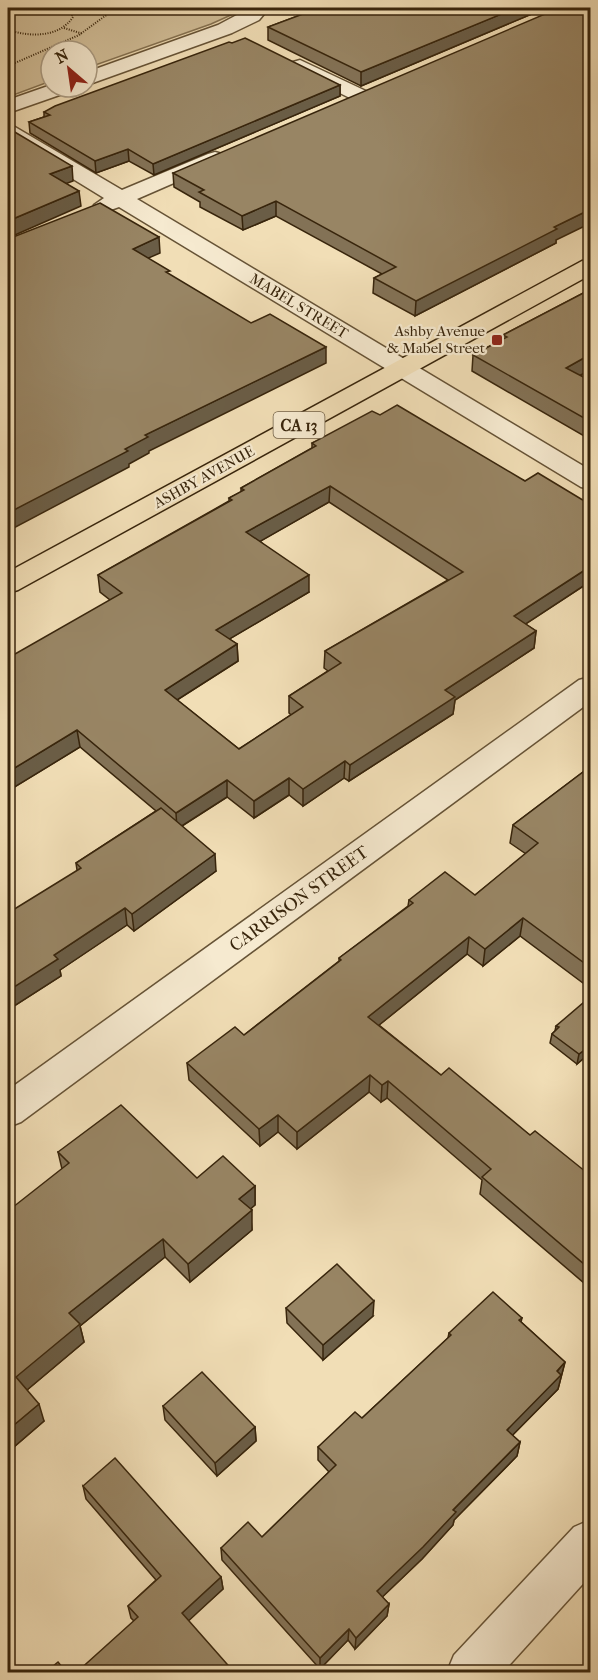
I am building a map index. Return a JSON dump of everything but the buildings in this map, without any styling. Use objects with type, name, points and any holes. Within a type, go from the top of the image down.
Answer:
[{"type":"main road","name":"ASHBY AVENUE","points":[[8,584],[591,266]]},
{"type":"street","points":[[99,75],[225,29],[256,12]]},
{"type":"street","points":[[225,29],[246,39]]},
{"type":"street","points":[[287,60],[361,96]]},
{"type":"street","points":[[339,105],[382,86]]},
{"type":"street","points":[[8,107],[39,96]]},
{"type":"street","name":"MABEL STREET","points":[[8,131],[591,481]]},
{"type":"street","points":[[88,213],[234,150]]},
{"type":"street","name":"CARRISON STREET","points":[[8,1111],[591,687]]},
{"type":"street","points":[[471,1672],[591,1544]]},
{"type":"path","points":[[8,10],[15,8]]},
{"type":"path","points":[[62,8],[70,12],[73,17],[64,27]]},
{"type":"path","points":[[8,66],[41,54],[83,34],[116,8]]},
{"type":"path","points":[[8,30],[32,34],[64,27],[83,34]]},
{"type":"shaded area","points":[[8,8],[241,8],[211,24],[99,64],[99,39],[39,39],[39,85],[8,97]]},
{"type":"place","name":"Ashby Avenue & Mabel Street","points":[[497,340]]}]
